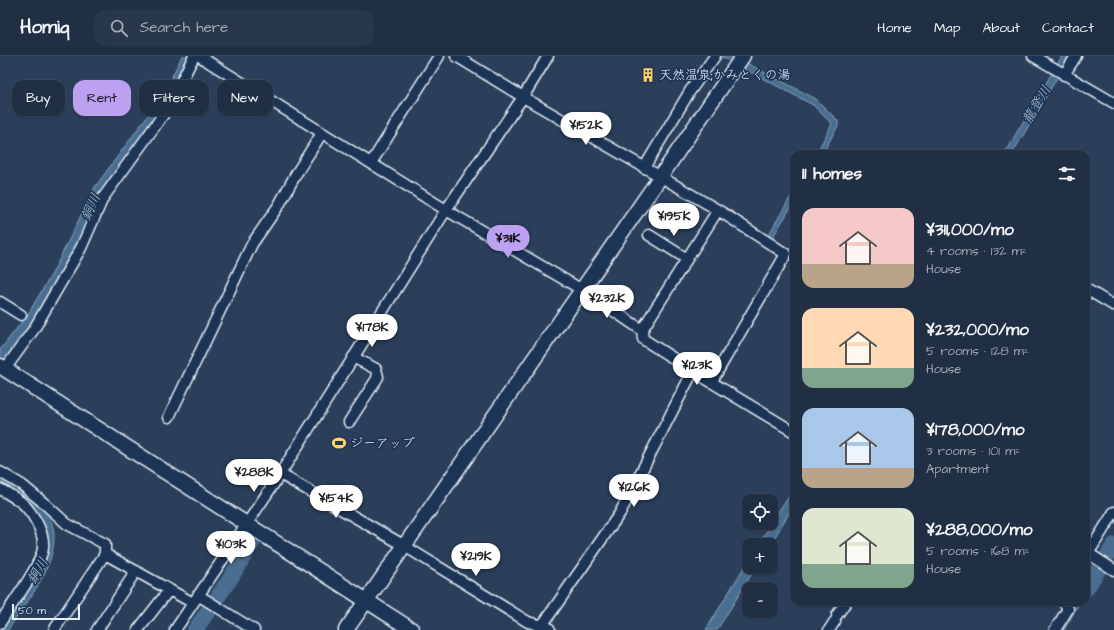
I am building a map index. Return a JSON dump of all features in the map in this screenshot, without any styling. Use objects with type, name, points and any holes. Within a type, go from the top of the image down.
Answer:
[{"type":"street","points":[[194,56],[168,108],[103,198],[81,248],[34,329],[1,367],[412,630]]},
{"type":"street","points":[[199,56],[446,210],[582,290],[642,330]]},
{"type":"street","points":[[371,163],[439,56]]},
{"type":"street","points":[[456,56],[523,97],[718,210],[786,254],[712,381]]},
{"type":"street","points":[[175,630],[280,474],[446,210],[523,97],[548,56]]},
{"type":"street","points":[[644,168],[690,91],[715,56]]},
{"type":"street","points":[[346,630],[661,177],[743,56]]},
{"type":"street","points":[[1033,56],[1114,103]]},
{"type":"street","points":[[1064,75],[1076,56]]},
{"type":"street","points":[[169,417],[252,244],[272,213],[280,205],[296,174],[322,133]]},
{"type":"street","points":[[718,210],[642,330],[643,339],[790,430]]},
{"type":"street","points":[[649,235],[687,259]]},
{"type":"street","points":[[1090,291],[1114,305]]},
{"type":"street","points":[[0,302],[21,315]]},
{"type":"street","points":[[349,422],[378,377],[376,370],[353,358]]},
{"type":"street","points":[[280,474],[404,546],[528,622],[543,629],[620,513],[693,371]]},
{"type":"street","points":[[0,472],[22,485],[67,524],[105,544],[104,554],[54,630]]},
{"type":"street","points":[[0,488],[21,502],[28,510],[41,530],[43,549],[41,558],[35,570],[0,622]]},
{"type":"street","points":[[1090,550],[1114,512]]},
{"type":"street","points":[[104,554],[169,590],[195,599],[254,630]]},
{"type":"street","points":[[1090,557],[1114,570]]},
{"type":"street","points":[[97,630],[136,571]]},
{"type":"street","points":[[138,630],[169,590]]},
{"type":"street","points":[[829,630],[844,606]]},
{"type":"street","points":[[1055,630],[1068,609],[1066,606]]},
{"type":"water","points":[[182,56],[191,56],[179,80],[170,80]]},
{"type":"water","points":[[720,56],[733,56],[816,99],[838,121],[838,126],[824,150],[818,150],[832,124],[813,105]]},
{"type":"water","name":"龍登川","points":[[1062,56],[1070,56],[1014,150],[1006,150]]},
{"type":"water","name":"銅川","points":[[147,116],[157,116],[98,199],[55,286],[32,324],[0,367],[0,350],[28,314],[53,272],[95,187]]},
{"type":"water","points":[[790,198],[790,209],[774,235],[777,242],[790,250],[790,256],[769,241],[769,234]]},
{"type":"water","name":"銅川","points":[[0,475],[25,491],[38,502],[49,517],[54,534],[53,550],[47,568],[28,601],[8,630],[0,630],[0,626],[44,555],[37,514],[27,501],[0,484]]},
{"type":"water","points":[[790,495],[790,512],[774,538],[762,538],[767,530],[778,530],[778,512]]},
{"type":"water","points":[[1114,541],[1114,549],[1106,562],[1102,560]]},
{"type":"water","points":[[742,571],[742,574],[752,574],[747,582],[742,582],[742,590],[717,630],[706,630]]},
{"type":"water","points":[[1094,571],[1098,573],[1090,586],[1090,578]]},
{"type":"water","points":[[1074,606],[1078,606],[1064,630],[1059,630]]},
{"type":"waterway","points":[[195,630],[230,579],[253,541]]},
{"type":"waterway","points":[[1090,583],[1114,545]]},
{"type":"place","name":"天然温泉;かみとくの湯","points":[[648,75]]},
{"type":"place","name":"ジーアップ","points":[[339,443]]}]
